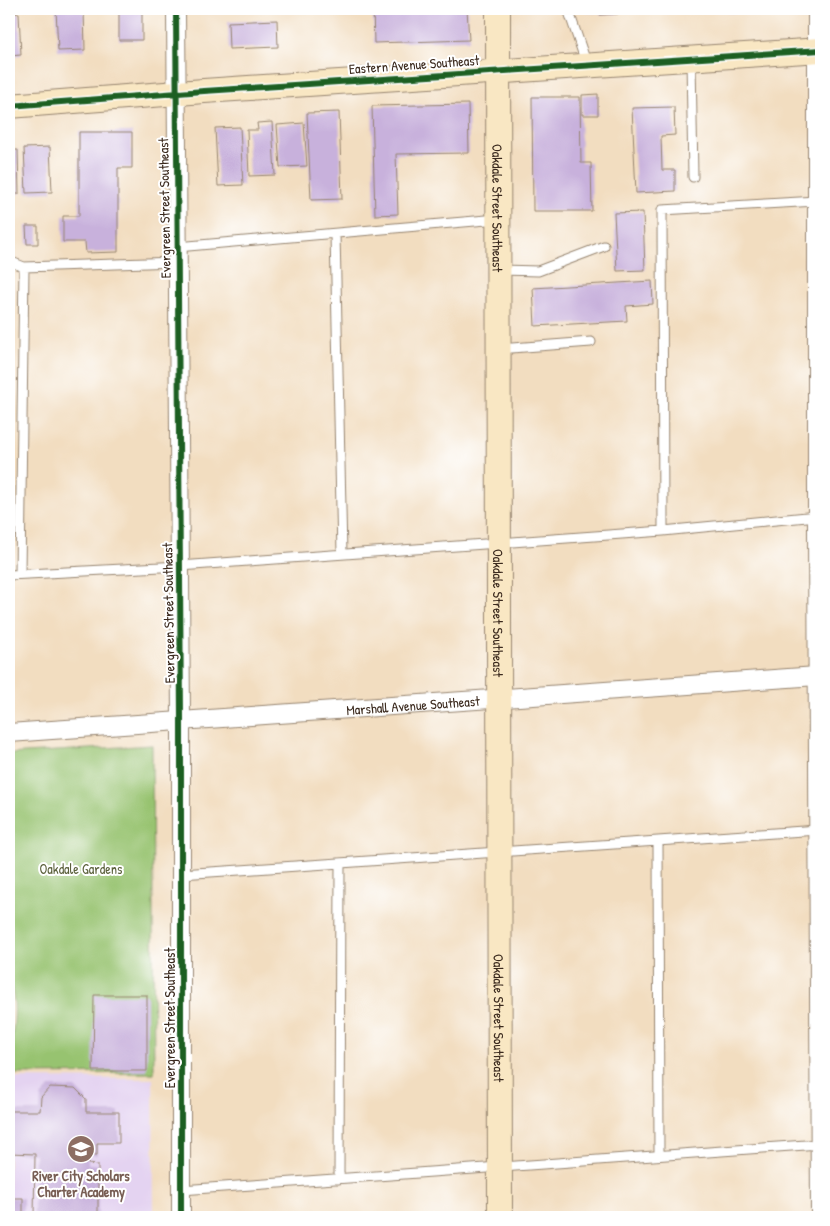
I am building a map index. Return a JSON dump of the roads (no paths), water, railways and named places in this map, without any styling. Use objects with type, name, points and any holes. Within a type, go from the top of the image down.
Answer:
[{"type":"street","name":"Evergreen Street Southeast","points":[[176,9],[181,720],[181,1217]]},
{"type":"street","name":"Oakdale Street Southeast","points":[[498,9],[500,1217]]},
{"type":"street","points":[[817,9],[819,50],[817,201],[817,676],[820,1217]]},
{"type":"street","name":"Eastern Avenue Southeast","points":[[9,106],[498,70],[819,50]]},
{"type":"street","name":"Marshall Avenue Southeast","points":[[9,733],[817,676]]},
{"type":"lane","points":[[568,9],[587,65]]},
{"type":"lane","points":[[691,58],[693,177]]},
{"type":"lane","points":[[663,531],[662,210],[817,201]]},
{"type":"lane","points":[[9,261],[24,267],[177,255],[335,234],[498,219]]},
{"type":"lane","points":[[335,234],[342,554]]},
{"type":"lane","points":[[499,270],[538,271],[604,246]]},
{"type":"lane","points":[[20,574],[24,267]]},
{"type":"lane","points":[[500,349],[592,342]]},
{"type":"lane","points":[[9,575],[180,566],[663,531],[818,524]]},
{"type":"lane","points":[[181,874],[818,830]]},
{"type":"lane","points":[[658,841],[659,1155]]},
{"type":"lane","points":[[339,1178],[340,863]]},
{"type":"lane","points":[[181,1190],[820,1144]]},
{"type":"place","name":"River City Scholars Charter Academy","points":[[81,1149]]},
{"type":"park label","name":"Oakdale Gardens","points":[[81,868]]}]
